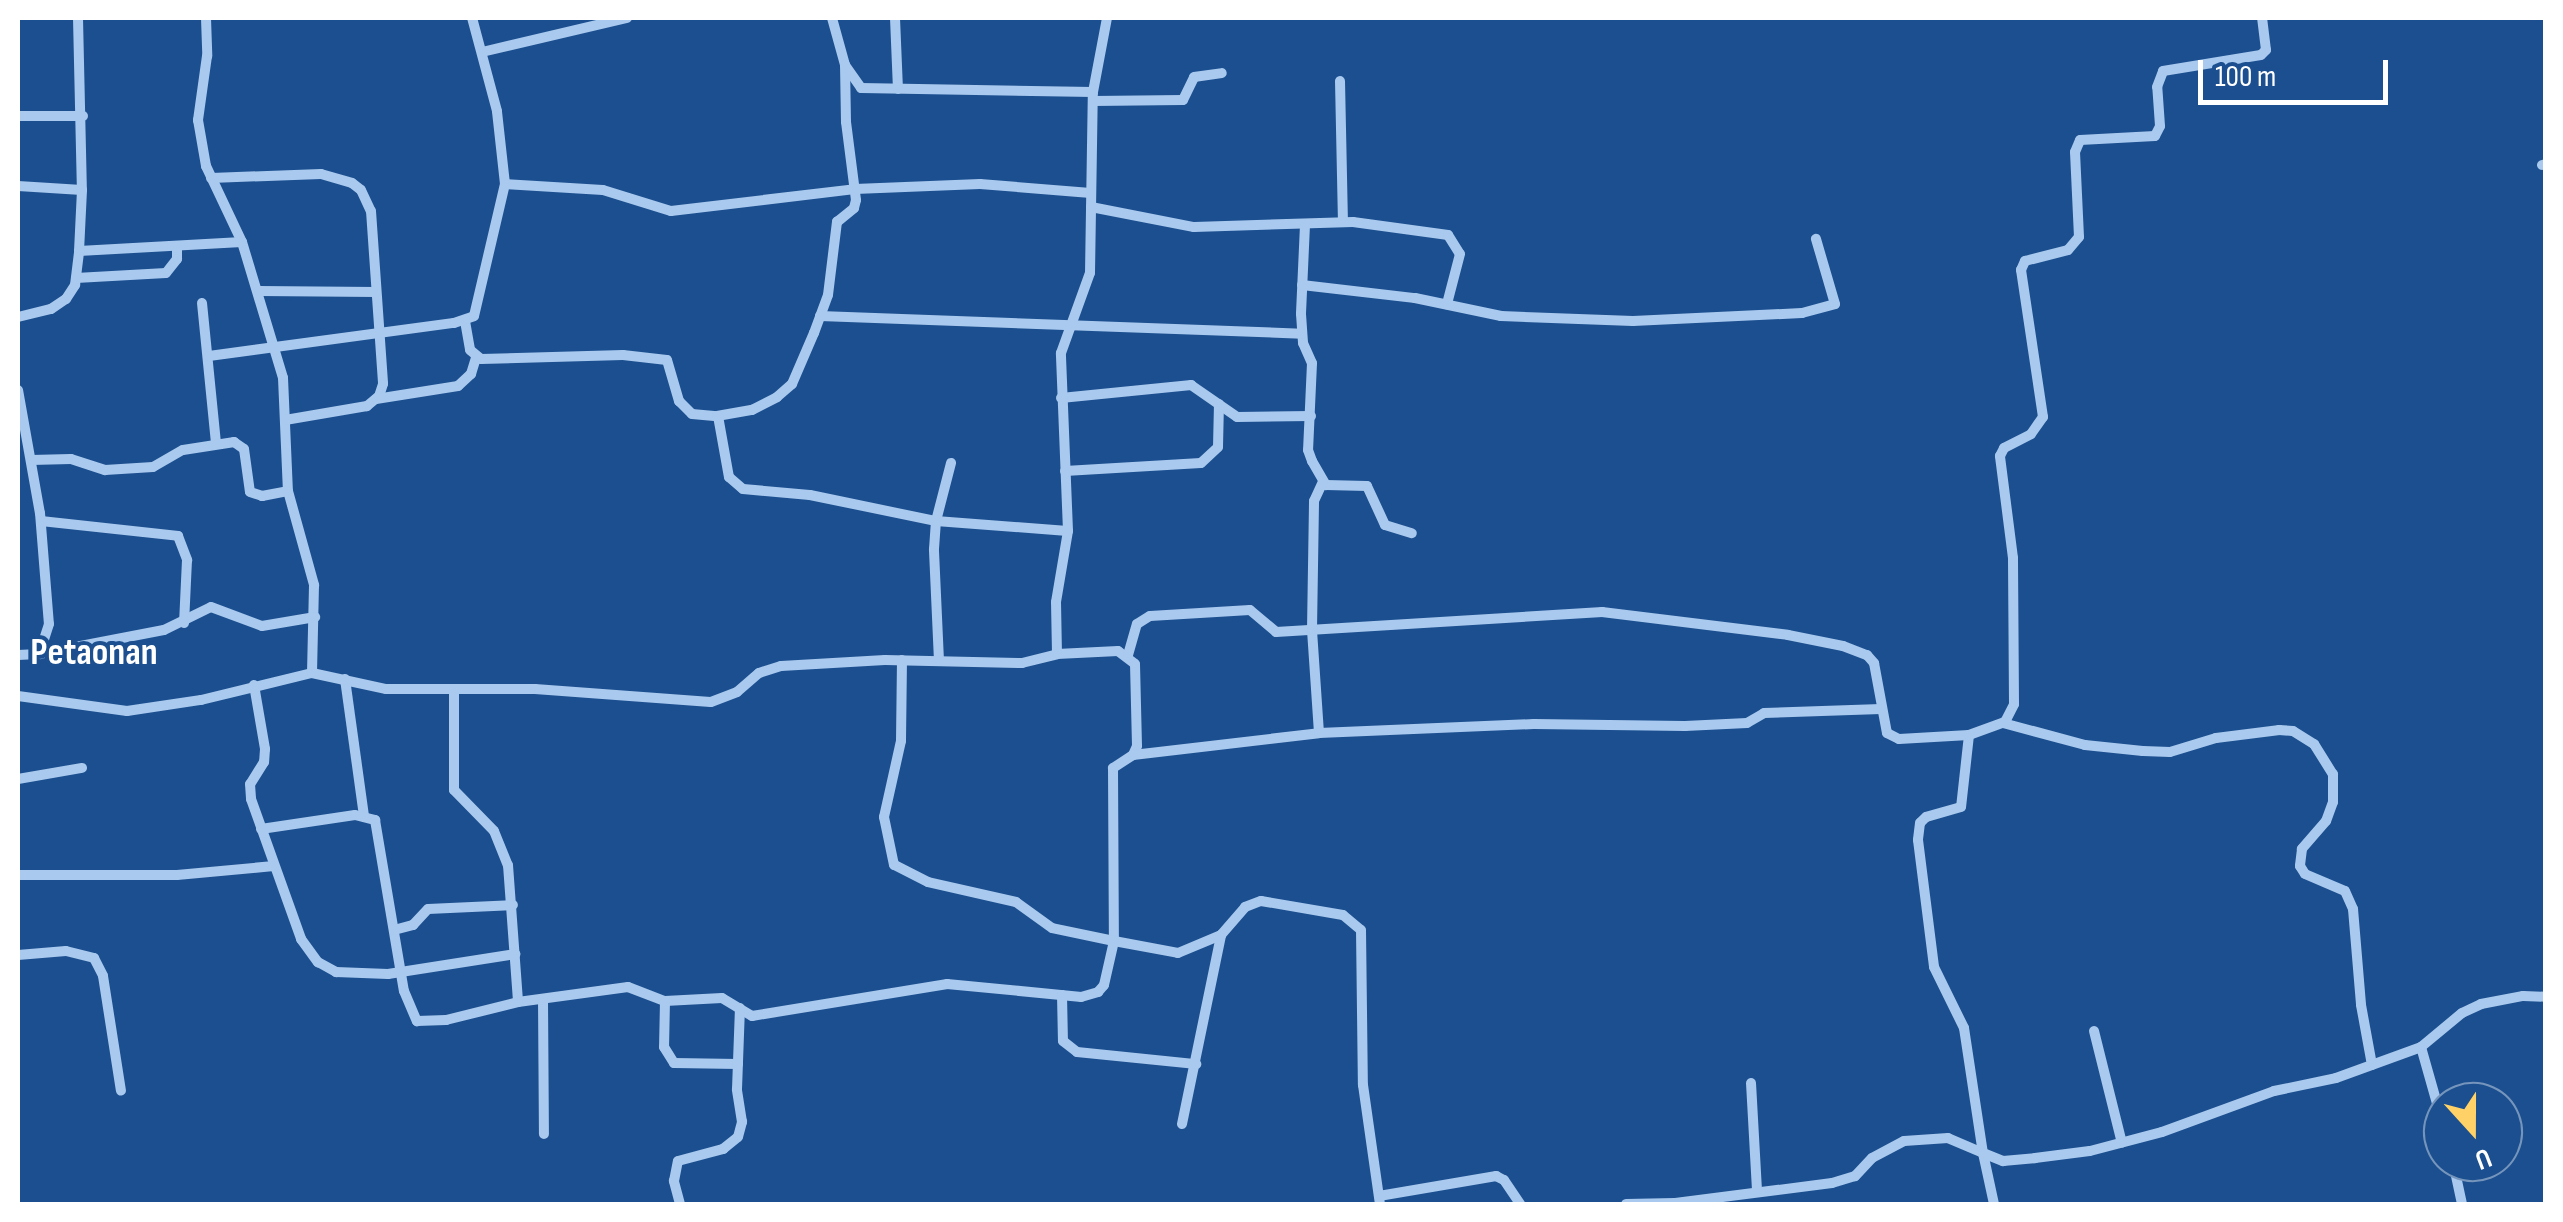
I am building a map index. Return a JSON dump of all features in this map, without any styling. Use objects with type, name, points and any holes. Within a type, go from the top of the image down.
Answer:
[{"type":"street","points":[[18,317],[51,308],[66,299],[76,278],[83,116],[78,18]]},
{"type":"street","points":[[206,18],[207,56],[200,80],[198,120],[210,178],[242,242],[276,344],[288,491],[314,585],[312,674]]},
{"type":"street","points":[[209,356],[465,320],[477,309],[505,184],[497,111],[472,18]]},
{"type":"street","points":[[482,52],[627,18]]},
{"type":"street","points":[[476,358],[663,358],[672,367],[684,408],[692,414],[718,416],[752,410],[792,384],[828,295],[836,222],[854,208],[844,64],[832,18]]},
{"type":"street","points":[[895,18],[898,89]]},
{"type":"street","points":[[1057,654],[1056,602],[1068,530],[1060,353],[1090,272],[1093,96],[1107,18]]},
{"type":"street","points":[[2002,723],[2014,704],[2014,576],[2000,456],[2004,448],[2031,434],[2043,417],[2021,270],[2025,261],[2068,250],[2079,237],[2075,152],[2080,140],[2155,136],[2160,126],[2157,88],[2163,71],[2261,55],[2266,40],[2262,18]]},
{"type":"street","points":[[844,64],[860,88],[1183,100],[1194,77],[1222,73]]},
{"type":"street","points":[[1340,80],[1344,222]]},
{"type":"street","points":[[18,116],[83,116]]},
{"type":"street","points":[[210,178],[293,172],[352,183],[362,190],[371,211],[383,384],[376,399],[367,406],[285,420]]},
{"type":"street","points":[[505,184],[603,190],[671,210],[855,189],[980,184],[1091,192]]},
{"type":"street","points":[[18,186],[82,190]]},
{"type":"street","points":[[1090,208],[1194,227],[1344,222],[1454,239],[1460,254],[1447,304]]},
{"type":"street","points":[[1305,225],[1302,334],[1312,363],[1308,450],[1323,482],[1330,488],[1367,486],[1385,525],[1412,533]]},
{"type":"street","points":[[1302,286],[1447,304],[1501,316],[1633,320],[1802,313],[1835,304],[1816,239]]},
{"type":"street","points":[[80,251],[242,242]]},
{"type":"street","points":[[76,278],[166,273],[177,259],[177,246]]},
{"type":"street","points":[[259,291],[376,292]]},
{"type":"street","points":[[202,303],[216,443]]},
{"type":"street","points":[[820,316],[1302,334]]},
{"type":"street","points":[[465,320],[470,350],[476,358]]},
{"type":"street","points":[[376,399],[458,386],[472,374],[476,358]]},
{"type":"street","points":[[1061,398],[1191,385],[1237,417],[1311,416]]},
{"type":"street","points":[[18,390],[41,522],[49,624],[39,654]]},
{"type":"street","points":[[1065,471],[1201,463],[1218,447],[1219,404]]},
{"type":"street","points":[[718,416],[729,476],[743,490],[810,495],[936,520],[1068,530]]},
{"type":"street","points":[[31,460],[71,459],[105,470],[153,467],[184,450],[234,442],[244,448],[248,484],[255,495],[288,491]]},
{"type":"street","points":[[939,661],[936,520],[950,462]]},
{"type":"street","points":[[1320,732],[1312,630],[1314,501],[1323,482]]},
{"type":"street","points":[[41,522],[178,536],[187,560],[184,624]]},
{"type":"street","points":[[18,655],[184,624],[218,607],[262,626],[315,618]]},
{"type":"street","points":[[1128,655],[1137,624],[1150,616],[1250,610],[1276,632],[1602,612],[1788,635],[1867,655],[1874,664],[1887,733],[1899,739],[1969,735],[2002,723],[2085,745],[2170,752],[2216,738],[2293,731],[2314,744],[2330,762],[2333,802],[2299,859],[2305,874],[2345,891],[2353,908],[2361,1005],[2372,1065]]},
{"type":"street","points":[[18,696],[127,710],[202,700],[312,674],[386,690],[584,691],[711,702],[738,692],[759,673],[780,666],[902,660],[1022,664],[1057,654],[1128,655]]},
{"type":"street","points":[[1128,655],[1135,664],[1140,709],[1133,755]]},
{"type":"street","points":[[902,660],[901,740],[884,817],[885,842],[896,868],[928,882],[1016,902],[1052,928],[1068,934],[1178,953],[1221,936]]},
{"type":"street","points":[[345,680],[364,816]]},
{"type":"street","points":[[254,685],[265,748],[264,762],[250,784],[261,829],[301,939],[318,962],[336,972],[401,974],[516,954]]},
{"type":"street","points":[[454,690],[454,790],[494,831],[508,865],[514,905],[518,1002]]},
{"type":"street","points":[[261,829],[364,816],[375,820],[408,1009],[417,1021],[446,1020],[518,1002],[628,987],[646,990],[665,1000],[722,998],[752,1016],[946,984],[1081,997],[1098,992],[1104,985],[1114,941],[1113,768],[1133,755],[1320,732],[1534,724],[1685,726],[1747,723],[1764,713],[1881,709]]},
{"type":"street","points":[[1969,735],[1961,807],[1926,817],[1920,823],[1918,840],[1934,967],[1964,1028],[1994,1204]]},
{"type":"street","points":[[18,779],[82,768]]},
{"type":"street","points":[[18,876],[177,875],[274,866]]},
{"type":"street","points":[[1182,1124],[1221,936],[1245,907],[1261,901],[1343,915],[1361,930],[1363,1085],[1379,1200],[1496,1176],[1504,1180],[1520,1204]]},
{"type":"street","points":[[394,930],[413,925],[428,909],[514,905]]},
{"type":"street","points":[[18,955],[54,950],[94,958],[102,976],[121,1090]]},
{"type":"street","points":[[1062,996],[1062,1041],[1077,1052],[1196,1064]]},
{"type":"street","points":[[1628,1204],[1695,1202],[1846,1180],[1890,1146],[1904,1141],[1948,1138],[2003,1161],[2122,1143],[2201,1121],[2274,1091],[2336,1078],[2372,1065],[2421,1046],[2462,1013],[2482,1004],[2523,996],[2546,997]]},
{"type":"street","points":[[543,999],[544,1134]]},
{"type":"street","points":[[665,1000],[664,1048],[674,1063],[738,1064]]},
{"type":"street","points":[[680,1204],[674,1182],[678,1161],[723,1150],[738,1136],[742,1122],[740,1008]]},
{"type":"street","points":[[2094,1031],[2122,1143]]},
{"type":"street","points":[[2421,1046],[2431,1082]]},
{"type":"street","points":[[1751,1083],[1757,1191]]},
{"type":"district","name":"Petaonan","points":[[94,653]]}]
